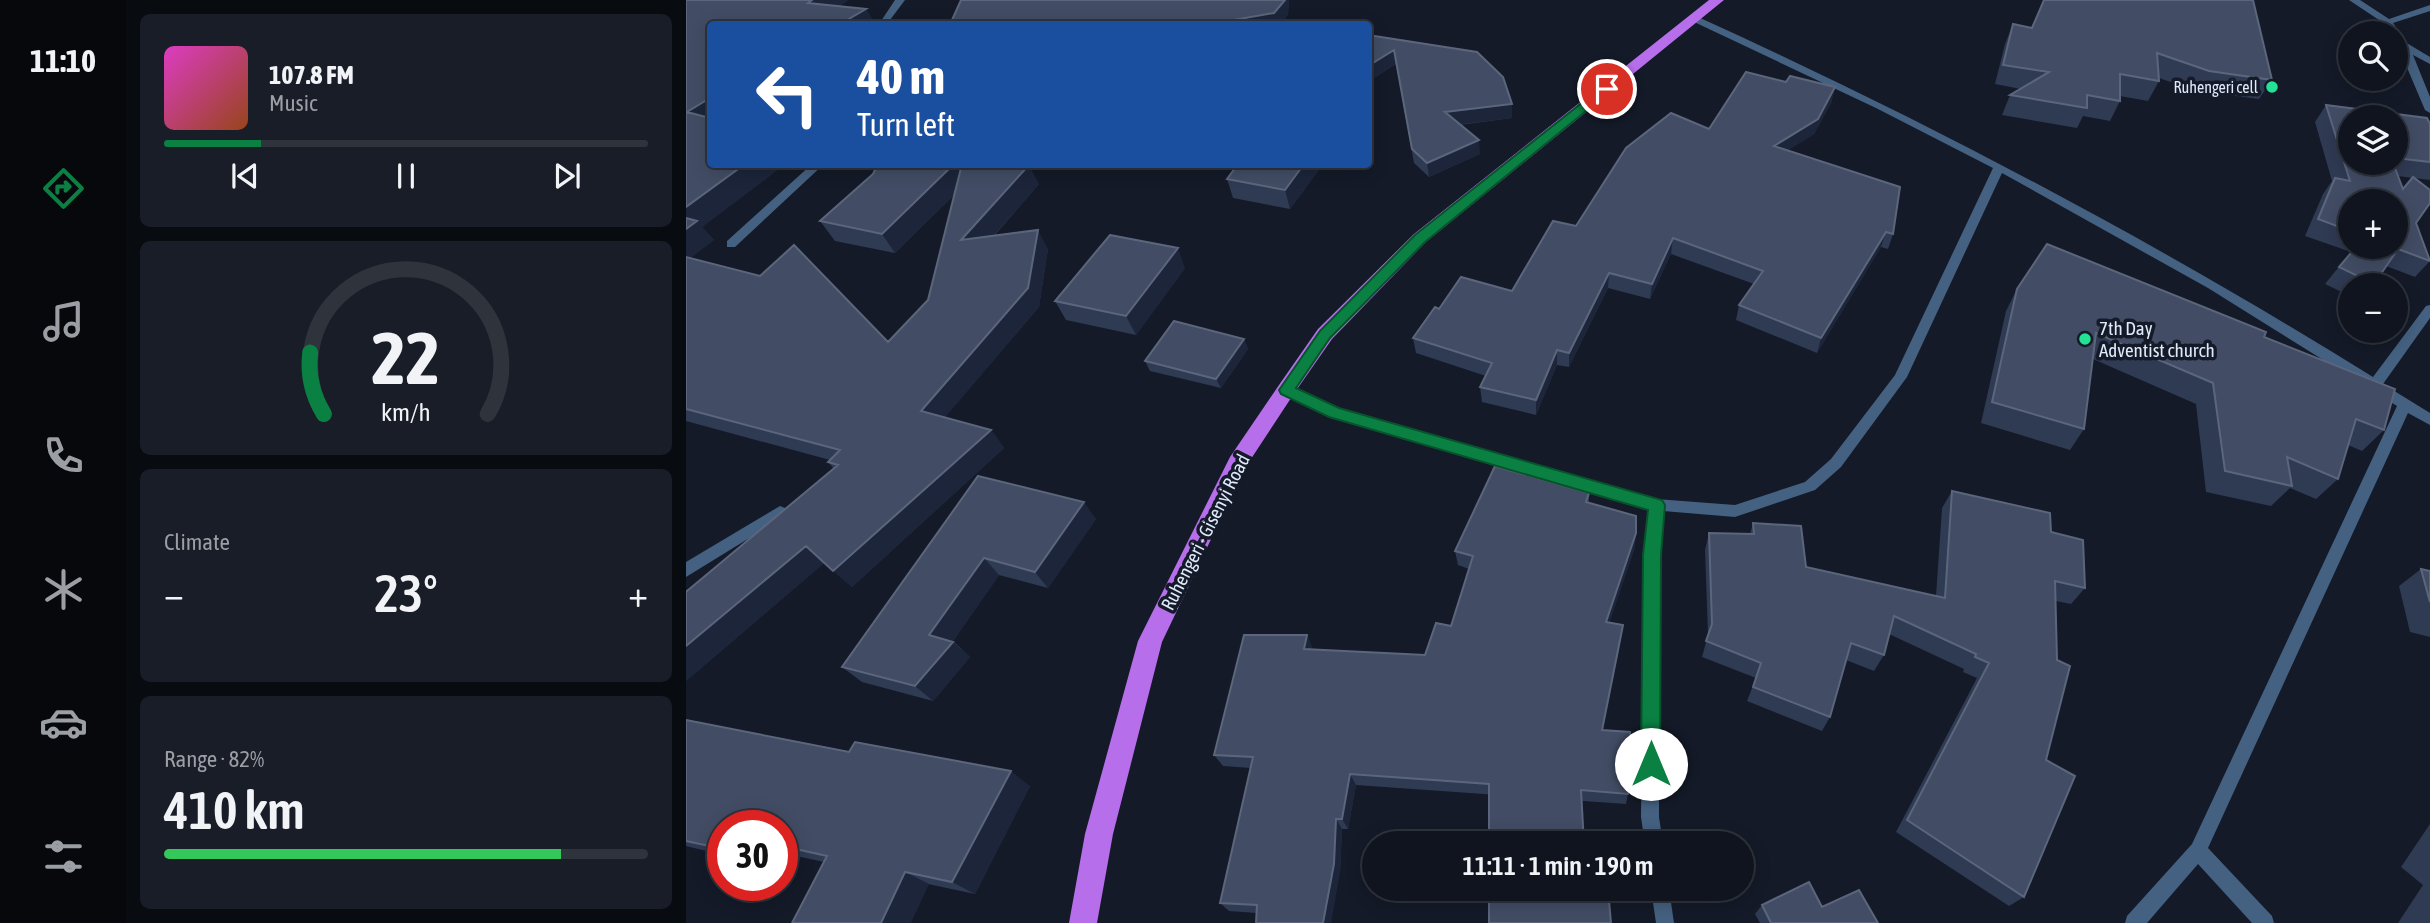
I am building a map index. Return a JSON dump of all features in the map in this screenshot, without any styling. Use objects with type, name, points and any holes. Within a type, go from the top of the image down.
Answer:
[{"type":"highway","name":"Ruhengeri - Gisenyi Road","points":[[1083,923],[1099,834],[1150,641],[1237,463],[1286,390],[1325,334],[1420,239],[1717,0]]},
{"type":"street","points":[[885,21],[900,0]]},
{"type":"street","points":[[2354,0],[2386,21]]},
{"type":"street","points":[[2391,21],[2430,8]]},
{"type":"street","points":[[1695,19],[1774,54],[1999,167],[2183,267],[2430,419]]},
{"type":"street","points":[[2408,47],[2430,61]]},
{"type":"street","points":[[2408,55],[2430,110]]},
{"type":"street","points":[[1286,390],[1334,413],[1656,505],[1735,511],[1810,486],[1836,463],[1900,377],[1999,167]]},
{"type":"street","points":[[731,244],[815,168]]},
{"type":"street","points":[[2374,386],[2430,309]]},
{"type":"street","points":[[2134,923],[2198,850],[2405,404]]},
{"type":"street","points":[[1652,831],[1652,555],[1656,505]]},
{"type":"street","points":[[686,570],[780,512]]},
{"type":"street","points":[[2198,850],[2265,923]]},
{"type":"street","points":[[1662,901],[1665,923]]},
{"type":"building","points":[[686,0],[812,0],[808,3],[866,9],[845,21],[707,21],[707,100],[687,112],[707,117],[707,168],[740,168],[686,207]]},
{"type":"building","points":[[961,0],[1285,0],[1274,13],[1228,21],[952,20]]},
{"type":"building","points":[[2044,0],[2253,0],[2272,80],[2209,71],[2157,53],[2159,81],[2120,74],[2120,101],[2087,95],[2087,108],[2010,95],[2049,72],[2003,65],[2013,24],[2032,28]]},
{"type":"building","points":[[1372,36],[1477,52],[1503,77],[1512,104],[1445,112],[1479,140],[1427,163],[1412,149],[1394,50],[1372,64]]},
{"type":"building","points":[[1746,72],[1786,82],[1790,76],[1835,87],[1818,119],[1774,146],[1900,187],[1893,234],[1886,232],[1821,338],[1739,305],[1763,271],[1673,238],[1652,284],[1609,273],[1569,353],[1557,350],[1536,400],[1480,387],[1492,363],[1413,338],[1435,307],[1439,309],[1461,277],[1512,291],[1553,221],[1576,226],[1626,148],[1671,113],[1709,129]]},
{"type":"building","points":[[2326,105],[2338,107],[2338,143]]},
{"type":"building","points":[[2408,116],[2427,118],[2430,124],[2430,162],[2408,159]]},
{"type":"building","points":[[876,168],[950,168],[882,234],[820,221],[873,174]]},
{"type":"building","points":[[961,168],[1026,168],[961,240],[1038,230],[1028,288],[921,411],[991,430],[833,571],[806,546],[686,646],[686,591],[838,465],[828,462],[840,450],[686,409],[686,257],[760,276],[794,245],[888,342],[928,300]]},
{"type":"building","points":[[1235,168],[1301,168],[1285,190],[1227,179]]},
{"type":"building","points":[[2348,175],[2398,175],[2403,189],[2338,189],[2338,226],[2318,219],[2335,178],[2350,181]]},
{"type":"building","points":[[2413,177],[2430,190],[2430,203],[2416,223],[2430,261],[2408,253],[2408,189],[2403,189]]},
{"type":"building","points":[[686,218],[697,221],[686,229]]},
{"type":"building","points":[[1110,235],[1178,248],[1126,316],[1055,301]]},
{"type":"building","points":[[2047,244],[2266,332],[2264,337],[2395,389],[2384,430],[2356,419],[2338,479],[2287,457],[2292,486],[2225,471],[2213,383],[2096,333],[2084,429],[1992,402],[2017,289]]},
{"type":"building","points":[[2346,259],[2391,259],[2382,273],[2351,273],[2339,267]]},
{"type":"building","points":[[1174,321],[1244,339],[1216,379],[1145,361]]},
{"type":"building","points":[[1495,466],[1589,493],[1586,502],[1636,516],[1636,533],[1606,622],[1623,625],[1602,730],[1630,732],[1628,794],[1581,790],[1583,831],[1489,831],[1489,784],[1350,774],[1342,819],[1336,819],[1334,864],[1323,923],[1256,923],[1257,905],[1220,903],[1253,757],[1214,755],[1244,635],[1307,635],[1304,649],[1425,655],[1436,623],[1451,626],[1473,556],[1455,551]]},
{"type":"building","points":[[978,476],[1084,502],[1035,572],[984,558],[929,635],[953,642],[915,686],[842,667]]},
{"type":"building","points":[[1952,491],[2050,513],[2051,532],[2083,540],[2085,588],[2055,581],[2057,660],[2070,666],[2046,760],[2075,776],[2024,897],[1907,820],[1989,663],[1975,657],[1976,654],[1894,616],[1884,655],[1851,643],[1830,717],[1753,687],[1761,663],[1706,641],[1712,624],[1709,533],[1754,534],[1753,523],[1801,526],[1806,567],[1945,598]]},
{"type":"building","points":[[2421,569],[2430,571],[2430,602]]},
{"type":"building","points":[[686,720],[849,752],[855,742],[1011,771],[952,882],[905,872],[881,923],[792,923],[827,856],[798,850],[798,810],[707,810],[707,846],[686,841]]},
{"type":"building","points":[[1809,882],[1822,907],[1859,890],[1878,923],[1771,923],[1762,905]]},
{"type":"building","points":[[1489,901],[1609,901],[1611,923],[1489,923]]},
{"type":"place","name":"Ruhengeri cell","points":[[2272,87]]},
{"type":"place","name":"7th Day Adventist church","points":[[2085,339]]},
{"type":"route","points":[[1607,89],[1420,239],[1325,334],[1286,390],[1334,413],[1656,505],[1652,555],[1651,764]]}]
